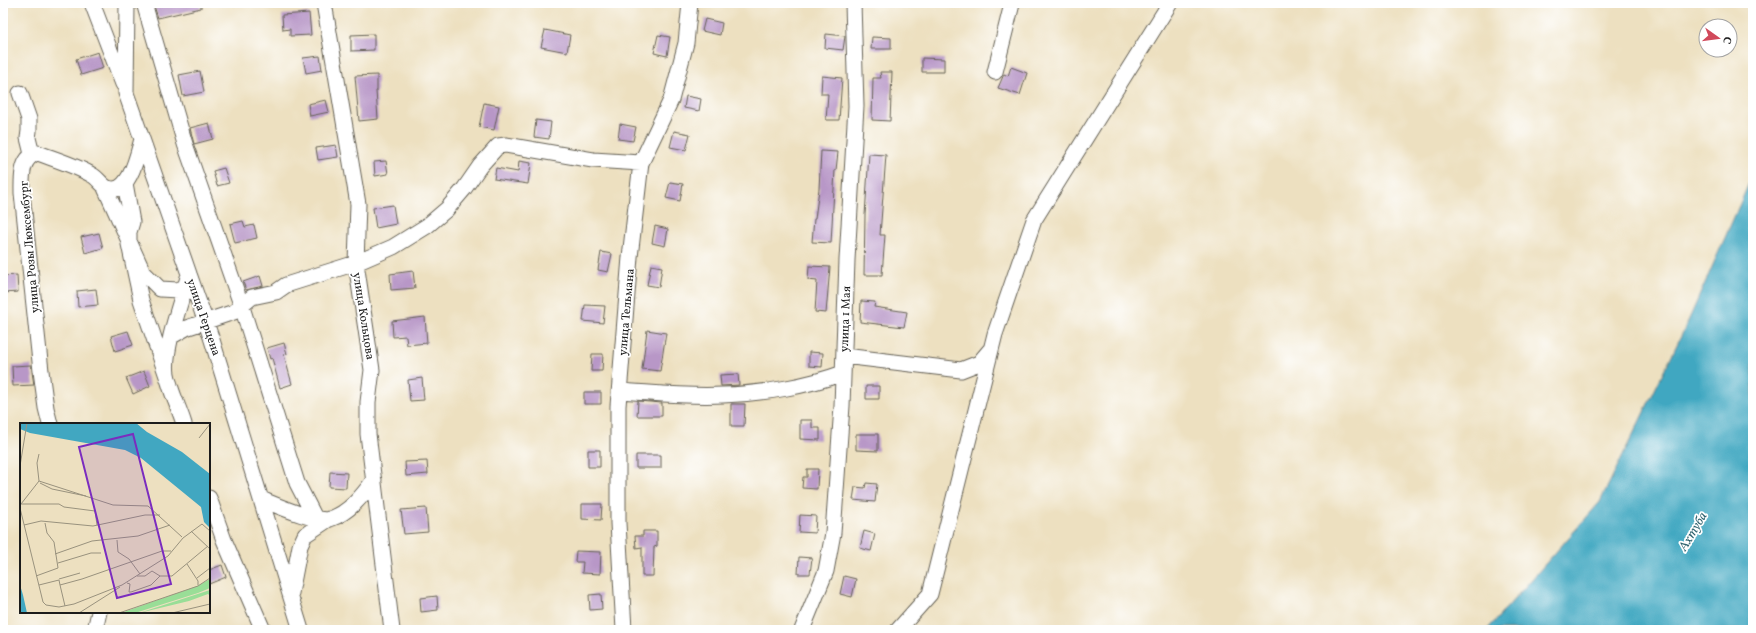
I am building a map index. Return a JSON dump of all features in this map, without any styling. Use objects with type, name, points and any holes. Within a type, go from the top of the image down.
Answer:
[{"type":"street","points":[[92,3],[126,93]]},
{"type":"street","name":"улица Герцена","points":[[127,3],[126,93],[188,280],[206,322],[301,630]]},
{"type":"street","points":[[144,3],[185,144],[242,307],[297,483],[322,518]]},
{"type":"street","name":"улица Кольцова","points":[[324,3],[358,204],[356,263],[372,370],[368,402],[368,434],[392,630]]},
{"type":"street","name":"улица Тельмана","points":[[624,630],[618,523],[619,391],[630,257],[641,164],[671,100],[686,42],[690,3]]},
{"type":"street","name":"улица 1 Мая","points":[[802,630],[826,571],[833,533],[844,356],[847,260],[856,106],[853,3]]},
{"type":"street","points":[[995,72],[1010,3]]},
{"type":"street","points":[[898,630],[930,594],[990,350],[1034,220],[1170,3]]},
{"type":"street","points":[[20,93],[29,119],[28,138],[32,154],[42,154],[92,174],[102,182],[109,193],[129,244],[143,272],[160,289],[178,290],[188,280]]},
{"type":"street","points":[[105,188],[118,190],[125,183],[136,162],[142,139]]},
{"type":"street","points":[[172,336],[186,328],[234,312],[242,307],[252,297],[276,292],[286,285],[356,263],[393,247],[427,226],[447,209],[464,189],[480,166],[498,146],[506,145],[593,160],[641,164]]},
{"type":"street","name":"улица Розы Люксембург","points":[[32,154],[26,160],[24,167],[22,193],[41,371],[46,408],[50,423]]},
{"type":"street","points":[[125,183],[132,222],[129,232],[129,244],[142,300],[184,423]]},
{"type":"street","points":[[170,385],[167,372],[168,352],[188,280]]},
{"type":"street","points":[[844,356],[962,370],[979,363],[990,350]]},
{"type":"street","points":[[619,391],[723,395],[757,392],[823,381],[843,373]]},
{"type":"street","points":[[291,595],[300,546],[305,534],[322,518],[341,513],[355,503],[374,480]]},
{"type":"street","points":[[261,499],[322,518]]},
{"type":"street","points":[[210,501],[224,540],[262,630]]},
{"type":"street","points":[[95,630],[99,613]]},
{"type":"water","name":"Ахтуба","points":[[1753,174],[1753,630],[1487,630],[1600,502],[1686,326]]},
{"type":"building","points":[[153,3],[201,3],[201,8],[158,18]]},
{"type":"building","points":[[309,13],[311,35],[290,36],[290,29],[283,30],[282,15]]},
{"type":"building","points":[[705,19],[722,23],[720,35],[702,31]]},
{"type":"building","points":[[545,30],[570,35],[567,52],[541,47]]},
{"type":"building","points":[[374,34],[374,50],[351,51],[351,35]]},
{"type":"building","points":[[826,34],[845,36],[843,50],[825,48]]},
{"type":"building","points":[[658,35],[670,37],[667,56],[654,53]]},
{"type":"building","points":[[872,37],[891,38],[891,49],[871,49]]},
{"type":"building","points":[[98,52],[103,68],[81,75],[76,59]]},
{"type":"building","points":[[320,56],[322,70],[306,73],[303,58]]},
{"type":"building","points":[[922,58],[944,59],[944,72],[922,72]]},
{"type":"building","points":[[1011,67],[1027,73],[1020,95],[998,88],[1004,74],[1008,76]]},
{"type":"building","points":[[200,71],[204,92],[183,96],[179,75]]},
{"type":"building","points":[[880,72],[892,72],[890,121],[872,120],[873,78],[881,78]]},
{"type":"building","points":[[377,75],[376,91],[378,119],[359,121],[355,76]]},
{"type":"building","points":[[822,76],[842,78],[839,120],[826,120],[828,94],[821,94]]},
{"type":"building","points":[[686,96],[701,99],[699,111],[684,108]]},
{"type":"building","points":[[326,100],[329,112],[310,116],[308,104]]},
{"type":"building","points":[[484,103],[499,106],[494,130],[479,127]]},
{"type":"building","points":[[536,120],[551,122],[549,139],[534,137]]},
{"type":"building","points":[[209,123],[213,139],[194,144],[190,128]]},
{"type":"building","points":[[620,124],[636,127],[633,141],[618,139]]},
{"type":"building","points":[[674,131],[690,134],[686,150],[670,147]]},
{"type":"building","points":[[336,145],[338,157],[318,160],[316,148]]},
{"type":"building","points":[[821,151],[838,152],[835,170],[831,243],[812,242],[819,189]]},
{"type":"building","points":[[869,154],[886,155],[880,235],[885,235],[882,275],[864,275],[865,215]]},
{"type":"building","points":[[386,161],[388,174],[375,176],[374,162]]},
{"type":"building","points":[[519,161],[531,163],[528,184],[494,179],[496,168],[518,172]]},
{"type":"building","points":[[224,168],[229,183],[217,186],[213,171]]},
{"type":"building","points":[[670,182],[683,184],[680,201],[666,198]]},
{"type":"building","points":[[393,205],[396,224],[376,228],[373,208]]},
{"type":"building","points":[[243,221],[245,227],[254,225],[257,238],[235,243],[230,224]]},
{"type":"building","points":[[655,226],[668,229],[665,246],[652,243]]},
{"type":"building","points":[[99,233],[103,248],[85,253],[81,237]]},
{"type":"building","points":[[601,252],[612,254],[608,272],[598,270]]},
{"type":"building","points":[[651,265],[662,267],[659,287],[647,285]]},
{"type":"building","points":[[809,266],[830,267],[826,313],[815,312],[817,281],[808,280]]},
{"type":"building","points":[[413,271],[415,288],[391,290],[390,274]]},
{"type":"building","points":[[17,275],[18,292],[3,293],[3,276]]},
{"type":"building","points":[[260,276],[263,286],[246,290],[243,282]]},
{"type":"building","points":[[96,289],[98,305],[78,307],[77,291]]},
{"type":"building","points":[[861,301],[875,302],[874,307],[907,312],[904,327],[860,322]]},
{"type":"building","points":[[585,305],[605,306],[603,323],[583,321]]},
{"type":"building","points":[[425,317],[427,343],[407,345],[406,336],[393,337],[392,321]]},
{"type":"building","points":[[647,330],[666,333],[660,371],[642,369]]},
{"type":"building","points":[[128,331],[133,345],[115,351],[111,336]]},
{"type":"building","points":[[284,343],[287,354],[284,355],[292,384],[280,388],[272,358],[270,359],[267,348]]},
{"type":"building","points":[[809,352],[823,353],[822,367],[809,366]]},
{"type":"building","points":[[592,354],[603,354],[602,371],[591,371]]},
{"type":"building","points":[[31,365],[34,385],[13,386],[12,366]]},
{"type":"building","points":[[144,371],[150,386],[133,394],[126,378]]},
{"type":"building","points":[[738,374],[739,385],[721,386],[720,375]]},
{"type":"building","points":[[422,378],[424,400],[410,401],[408,380]]},
{"type":"building","points":[[866,386],[879,386],[879,399],[866,399]]},
{"type":"building","points":[[584,392],[601,392],[601,404],[584,404]]},
{"type":"building","points":[[638,401],[662,403],[662,416],[637,416]]},
{"type":"building","points":[[731,404],[745,404],[744,426],[731,426]]},
{"type":"building","points":[[800,420],[812,420],[812,428],[820,428],[820,440],[800,439]]},
{"type":"building","points":[[856,434],[878,434],[878,451],[856,450]]},
{"type":"building","points":[[588,450],[600,450],[600,467],[588,467]]},
{"type":"building","points":[[636,455],[661,455],[661,468],[636,468]]},
{"type":"building","points":[[427,461],[428,474],[406,476],[405,462]]},
{"type":"building","points":[[807,469],[818,469],[817,489],[802,488],[803,477],[807,477]]},
{"type":"building","points":[[330,472],[347,473],[346,488],[329,487]]},
{"type":"building","points":[[866,483],[877,484],[875,502],[853,500],[855,487],[865,488]]},
{"type":"building","points":[[582,504],[602,504],[601,520],[582,519]]},
{"type":"building","points":[[426,508],[428,532],[404,534],[401,510]]},
{"type":"building","points":[[800,515],[816,516],[815,533],[799,532]]},
{"type":"building","points":[[643,531],[657,531],[657,546],[654,547],[653,576],[642,576],[642,547],[636,548],[635,536],[643,536]]},
{"type":"building","points":[[864,531],[875,534],[871,551],[860,548]]},
{"type":"building","points":[[576,551],[601,552],[600,574],[582,573],[583,562],[575,562]]},
{"type":"building","points":[[799,557],[812,558],[810,574],[798,574]]},
{"type":"building","points":[[222,565],[226,577],[210,584],[210,570]]},
{"type":"building","points":[[844,576],[856,579],[852,597],[840,594]]},
{"type":"building","points":[[601,594],[602,609],[590,610],[589,595]]},
{"type":"building","points":[[437,596],[438,610],[421,612],[420,598]]}]
